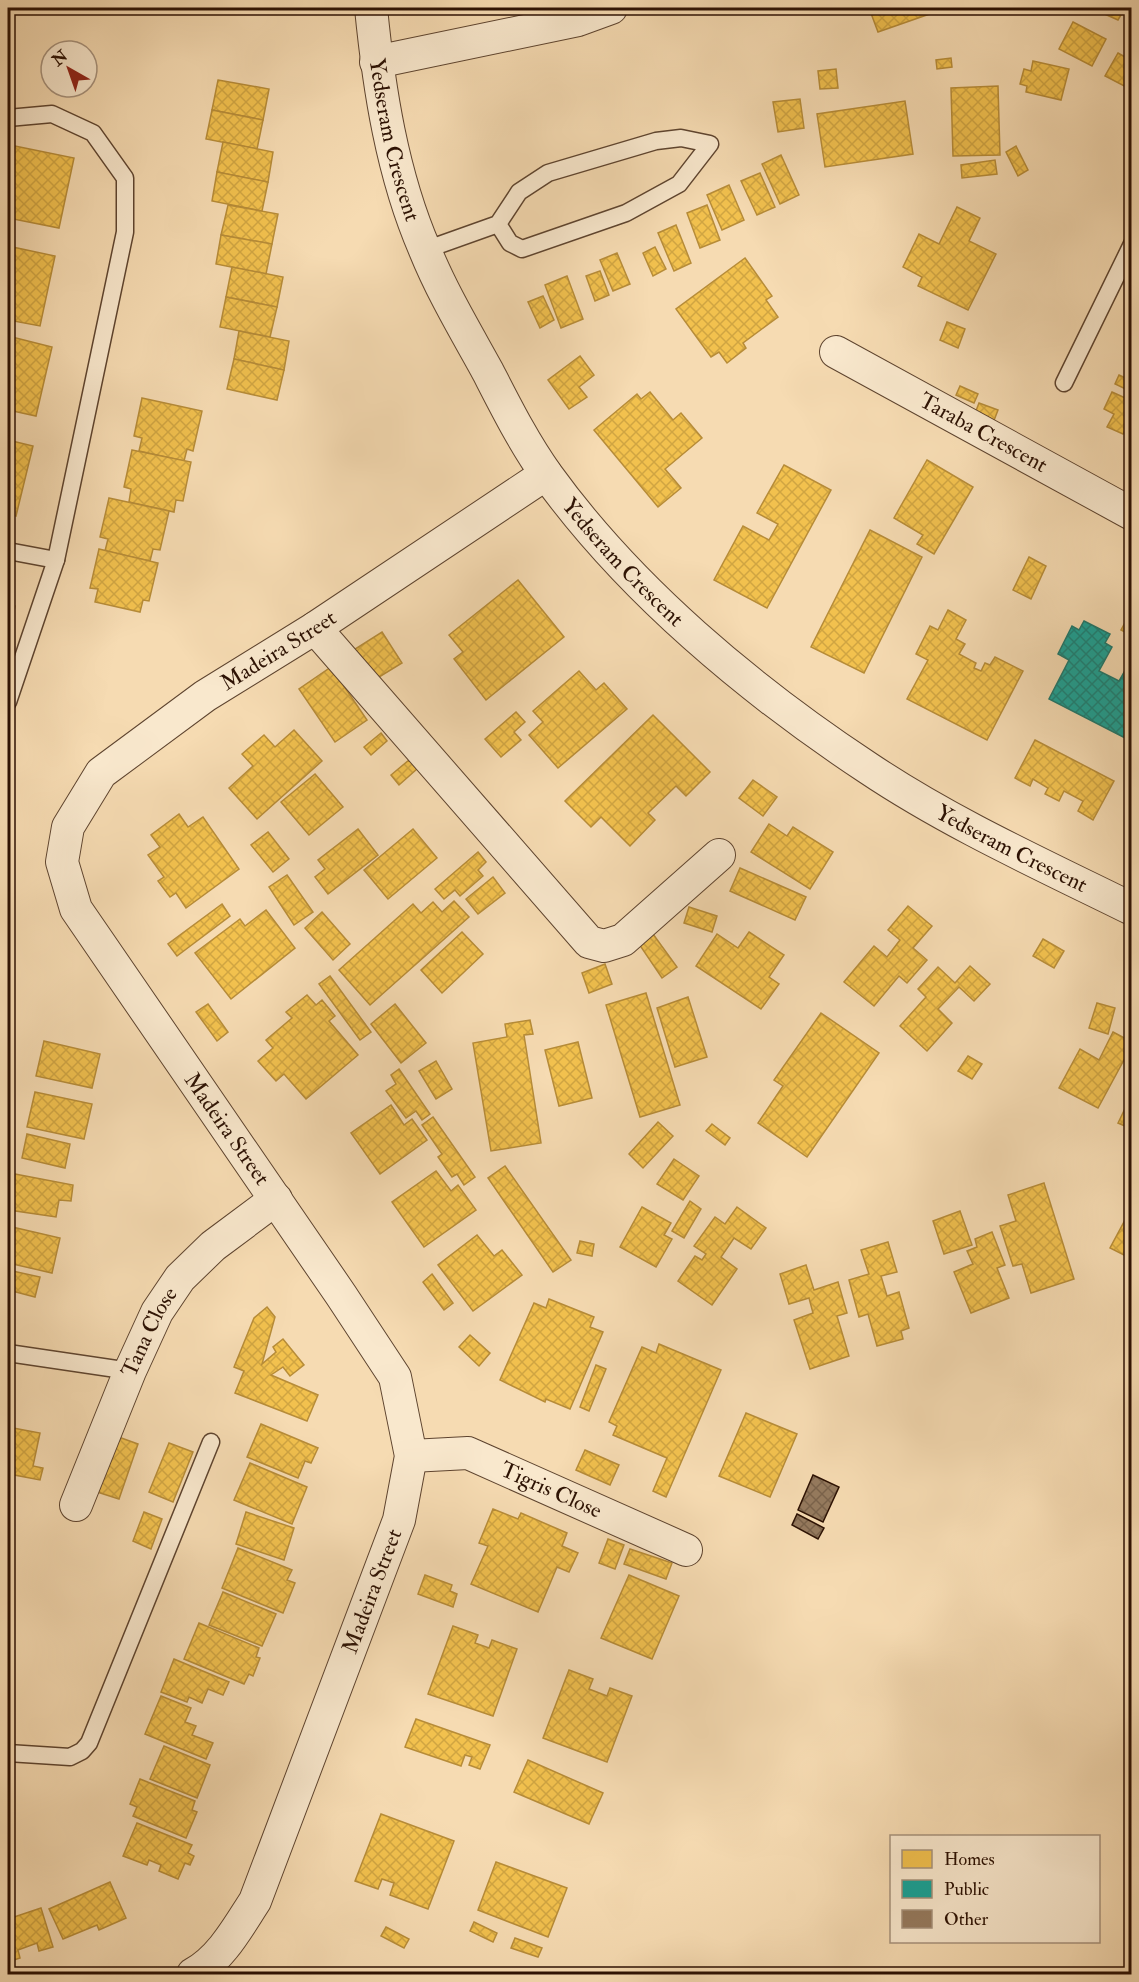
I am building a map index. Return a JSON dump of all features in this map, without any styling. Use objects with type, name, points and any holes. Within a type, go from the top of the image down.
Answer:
[{"type":"street","name":"Yedseram Crescent","points":[[371,8],[376,62],[392,144],[424,250],[509,413],[546,474],[587,525],[635,577],[692,633],[760,691],[870,770],[926,803],[1130,906]]},
{"type":"street","points":[[376,62],[578,20],[611,8]]},
{"type":"street","name":"Taraba Crescent","points":[[836,352],[1131,514]]},
{"type":"street","name":"Madeira Street","points":[[193,1974],[205,1968],[232,1936],[255,1901],[399,1520],[411,1456],[394,1377],[276,1199],[76,909],[62,862],[68,827],[101,772],[205,696],[315,628],[546,474]]},
{"type":"street","points":[[315,628],[589,942],[604,946],[623,940],[719,855]]},
{"type":"street","name":"Tana Close","points":[[76,1504],[130,1371],[157,1312],[180,1278],[213,1246],[276,1199]]},
{"type":"street","name":"Tigris Close","points":[[411,1456],[468,1453],[686,1550]]},
{"type":"lane","points":[[8,118],[52,114],[93,133],[124,178],[124,232],[56,560],[8,702]]},
{"type":"lane","points":[[424,250],[498,224],[519,192],[548,173],[656,141],[681,138],[710,144],[679,184],[626,213],[522,249],[510,243],[498,224]]},
{"type":"lane","points":[[1064,383],[1131,244]]},
{"type":"lane","points":[[8,551],[56,560]]},
{"type":"lane","points":[[8,1353],[130,1371]]},
{"type":"lane","points":[[8,1753],[70,1757],[82,1752],[89,1743],[211,1442]]},
{"type":"building: Homes","points":[[869,8],[940,8],[941,10],[878,32]]},
{"type":"building: Homes","points":[[1091,8],[1125,8],[1118,20]]},
{"type":"building: Homes","points":[[1073,22],[1106,39],[1092,66],[1059,49]]},
{"type":"building: Homes","points":[[1118,53],[1132,61],[1132,90],[1105,76]]},
{"type":"building: Homes","points":[[951,58],[952,67],[937,69],[936,60]]},
{"type":"building: Homes","points":[[1033,61],[1069,69],[1061,100],[1026,92],[1027,86],[1020,84],[1024,69],[1031,71]]},
{"type":"building: Homes","points":[[836,69],[838,88],[820,89],[818,71]]},
{"type":"building: Homes","points":[[218,80],[269,89],[263,120],[212,110]]},
{"type":"building: Homes","points":[[998,86],[1000,155],[953,156],[951,88]]},
{"type":"building: Homes","points":[[800,99],[804,128],[778,132],[773,102]]},
{"type":"building: Homes","points":[[905,101],[913,154],[825,167],[817,114]]},
{"type":"building: Homes","points":[[212,110],[263,120],[257,149],[206,139]]},
{"type":"building: Homes","points":[[223,142],[273,152],[268,182],[217,172]]},
{"type":"building: Homes","points":[[10,145],[74,158],[59,228],[8,218]]},
{"type":"building: Homes","points":[[1016,146],[1028,170],[1018,176],[1006,152]]},
{"type":"building: Homes","points":[[781,155],[799,195],[780,204],[762,164]]},
{"type":"building: Homes","points":[[995,160],[997,174],[962,178],[961,165]]},
{"type":"building: Homes","points":[[217,172],[268,182],[262,211],[212,201]]},
{"type":"building: Homes","points":[[760,173],[775,207],[757,215],[741,181]]},
{"type":"building: Homes","points":[[729,185],[744,220],[722,230],[707,195]]},
{"type":"building: Homes","points":[[228,205],[278,214],[272,244],[221,235]]},
{"type":"building: Homes","points":[[707,205],[720,240],[700,248],[687,213]]},
{"type":"building: Homes","points":[[957,207],[980,218],[969,241],[996,254],[968,310],[918,286],[922,277],[903,267],[919,234],[939,244]]},
{"type":"building: Homes","points":[[676,225],[691,263],[674,271],[658,233]]},
{"type":"building: Homes","points":[[221,235],[272,244],[266,274],[216,264]]},
{"type":"building: Homes","points":[[8,246],[55,256],[40,326],[8,320]]},
{"type":"building: Homes","points":[[655,247],[666,269],[653,276],[643,253]]},
{"type":"building: Homes","points":[[617,253],[630,284],[613,291],[600,260]]},
{"type":"building: Homes","points":[[745,258],[772,296],[766,300],[778,317],[743,343],[746,348],[727,363],[719,352],[711,357],[676,309]]},
{"type":"building: Homes","points":[[232,267],[283,277],[277,307],[226,297]]},
{"type":"building: Homes","points":[[600,271],[609,295],[595,301],[586,276]]},
{"type":"building: Homes","points":[[567,276],[583,319],[561,328],[545,285]]},
{"type":"building: Homes","points":[[543,296],[554,320],[540,328],[528,302]]},
{"type":"building: Homes","points":[[226,297],[277,307],[270,337],[220,327]]},
{"type":"building: Homes","points":[[947,322],[965,329],[958,348],[940,340]]},
{"type":"building: Homes","points":[[239,331],[289,341],[284,370],[234,359]]},
{"type":"building: Homes","points":[[8,336],[52,347],[36,416],[8,410]]},
{"type":"building: Homes","points":[[580,356],[594,375],[579,387],[587,397],[569,409],[548,380]]},
{"type":"building: Homes","points":[[234,359],[284,370],[277,400],[227,389]]},
{"type":"building: Homes","points":[[1119,375],[1132,381],[1132,392],[1115,384]]},
{"type":"building: Homes","points":[[960,386],[978,394],[974,403],[956,395]]},
{"type":"building: Homes","points":[[650,392],[673,420],[681,413],[702,438],[665,469],[681,488],[658,507],[594,430],[637,394],[641,399]]},
{"type":"building: Homes","points":[[1112,392],[1132,401],[1132,433],[1125,430],[1123,434],[1107,427],[1114,414],[1104,409]]},
{"type":"building: Homes","points":[[142,398],[202,411],[193,451],[187,449],[184,461],[139,451],[142,438],[134,436]]},
{"type":"building: Homes","points":[[979,403],[998,410],[993,423],[974,416]]},
{"type":"building: Homes","points":[[8,440],[33,446],[16,516],[8,514]]},
{"type":"building: Homes","points":[[132,450],[191,462],[183,501],[176,500],[174,512],[129,502],[131,489],[124,487]]},
{"type":"building: Homes","points":[[927,460],[973,487],[934,554],[917,544],[923,535],[894,518]]},
{"type":"building: Homes","points":[[784,465],[831,490],[767,608],[714,580],[743,526],[769,540],[778,524],[757,513]]},
{"type":"building: Homes","points":[[109,498],[169,511],[160,550],[153,549],[150,561],[105,551],[108,539],[100,537]]},
{"type":"building: Homes","points":[[870,530],[922,557],[864,673],[811,647]]},
{"type":"building: Homes","points":[[99,549],[158,563],[149,601],[143,600],[140,612],[95,602],[98,589],[90,588]]},
{"type":"building: Homes","points":[[1029,557],[1046,566],[1031,599],[1013,590]]},
{"type":"building: Homes","points":[[518,580],[564,637],[486,700],[454,659],[463,652],[449,635]]},
{"type":"building: Homes","points":[[8,604],[15,606],[8,639]]},
{"type":"building: Homes","points":[[948,610],[966,620],[956,639],[965,644],[959,654],[976,663],[974,668],[981,671],[985,663],[990,665],[995,657],[1023,671],[987,740],[907,699],[928,660],[916,654],[930,626],[938,630]]},
{"type":"building: Homes","points":[[1132,610],[1132,636],[1121,630]]},
{"type":"building: Homes","points":[[382,632],[402,663],[371,682],[352,651]]},
{"type":"building: Homes","points":[[331,667],[367,720],[335,742],[299,689]]},
{"type":"building: Homes","points":[[579,671],[596,690],[604,683],[627,709],[558,768],[529,735],[543,722],[533,711]]},
{"type":"building: Homes","points":[[516,712],[525,722],[514,732],[521,740],[501,757],[485,739]]},
{"type":"building: Homes","points":[[653,715],[710,772],[686,796],[676,786],[648,813],[655,820],[630,846],[601,817],[591,827],[565,801]]},
{"type":"building: Homes","points":[[294,730],[322,761],[257,819],[229,788],[253,766],[242,754],[264,735],[275,747]]},
{"type":"building: Homes","points":[[381,733],[387,741],[371,755],[364,747]]},
{"type":"building: Homes","points":[[1035,740],[1114,781],[1093,820],[1078,811],[1083,801],[1064,791],[1059,801],[1045,794],[1048,788],[1033,779],[1030,786],[1015,778]]},
{"type":"building: Homes","points":[[409,760],[417,769],[399,785],[391,775]]},
{"type":"building: Homes","points":[[315,774],[343,807],[309,835],[281,802]]},
{"type":"building: Homes","points":[[753,780],[777,797],[763,816],[739,798]]},
{"type":"building: Homes","points":[[179,814],[188,827],[203,817],[239,869],[186,908],[176,893],[170,897],[158,881],[164,877],[148,855],[160,847],[151,835]]},
{"type":"building: Homes","points":[[769,824],[787,836],[793,827],[833,852],[810,889],[751,852]]},
{"type":"building: Homes","points":[[358,829],[378,855],[328,894],[315,877],[325,869],[318,860]]},
{"type":"building: Homes","points":[[413,829],[437,858],[388,899],[364,870]]},
{"type":"building: Homes","points":[[268,832],[289,859],[273,872],[251,845]]},
{"type":"building: Homes","points":[[478,852],[486,862],[478,870],[483,876],[460,896],[455,890],[444,899],[435,889]]},
{"type":"building: Homes","points":[[740,868],[806,897],[795,920],[730,891]]},
{"type":"building: Homes","points":[[287,875],[313,912],[294,925],[269,887]]},
{"type":"building: Homes","points":[[493,877],[505,893],[478,914],[466,899]]},
{"type":"building: Homes","points":[[454,901],[469,917],[370,1005],[339,970],[413,904],[421,913],[433,902],[442,912]]},
{"type":"building: Homes","points":[[222,904],[230,916],[177,956],[168,944]]},
{"type":"building: Homes","points":[[908,906],[932,926],[913,948],[927,960],[907,983],[899,976],[874,1006],[844,982],[874,946],[887,957],[900,940],[888,930]]},
{"type":"building: Homes","points":[[689,907],[717,916],[712,932],[684,923]]},
{"type":"building: Homes","points":[[266,910],[295,948],[231,999],[195,953],[240,919],[245,926]]},
{"type":"building: Homes","points":[[322,912],[350,944],[333,960],[305,928]]},
{"type":"building: Homes","points":[[462,932],[483,954],[442,993],[421,970]]},
{"type":"building: Homes","points":[[749,932],[784,955],[769,977],[779,984],[761,1009],[696,966],[717,934],[738,948]]},
{"type":"building: Homes","points":[[653,934],[677,967],[662,978],[639,944]]},
{"type":"building: Homes","points":[[1043,939],[1064,951],[1054,968],[1033,956]]},
{"type":"building: Homes","points":[[605,964],[612,984],[589,993],[582,973]]},
{"type":"building: Homes","points":[[970,966],[990,984],[974,1001],[959,987],[938,1009],[952,1023],[927,1051],[900,1026],[926,997],[918,989],[938,967],[955,983]]},
{"type":"building: Homes","points":[[330,976],[371,1032],[360,1040],[319,984]]},
{"type":"building: Homes","points":[[646,993],[680,1105],[640,1117],[606,1005]]},
{"type":"building: Homes","points":[[307,995],[316,1005],[322,1000],[335,1016],[329,1021],[358,1055],[306,1099],[284,1074],[276,1081],[258,1061],[273,1048],[266,1040],[292,1018],[286,1012]]},
{"type":"building: Homes","points":[[688,997],[707,1057],[675,1067],[657,1008]]},
{"type":"building: Homes","points":[[1097,1003],[1115,1008],[1108,1034],[1089,1028]]},
{"type":"building: Homes","points":[[208,1004],[228,1032],[217,1041],[196,1012]]},
{"type":"building: Homes","points":[[395,1004],[426,1043],[401,1063],[371,1024]]},
{"type":"building: Homes","points":[[821,1013],[879,1053],[807,1157],[758,1123],[783,1086],[774,1080]]},
{"type":"building: Homes","points":[[530,1020],[533,1034],[524,1035],[541,1143],[491,1151],[473,1043],[507,1037],[505,1024]]},
{"type":"building: Homes","points":[[1113,1032],[1132,1042],[1132,1045],[1098,1108],[1059,1088],[1080,1049],[1099,1060]]},
{"type":"building: Homes","points":[[44,1041],[100,1054],[92,1088],[36,1076]]},
{"type":"building: Homes","points":[[578,1042],[592,1098],[559,1106],[545,1050]]},
{"type":"building: Homes","points":[[968,1056],[982,1064],[972,1079],[958,1071]]},
{"type":"building: Homes","points":[[436,1061],[452,1089],[436,1099],[419,1071]]},
{"type":"building: Homes","points":[[399,1069],[430,1114],[422,1120],[416,1111],[406,1118],[386,1091],[396,1084],[391,1075]]},
{"type":"building: Homes","points":[[35,1092],[92,1104],[84,1139],[27,1127]]},
{"type":"building: Homes","points":[[1132,1094],[1132,1129],[1118,1123]]},
{"type":"building: Homes","points":[[391,1105],[404,1125],[412,1119],[427,1140],[380,1174],[351,1133]]},
{"type":"building: Homes","points":[[433,1117],[475,1177],[464,1185],[457,1174],[452,1177],[438,1157],[442,1154],[422,1125]]},
{"type":"building: Homes","points":[[658,1122],[673,1136],[643,1168],[629,1154]]},
{"type":"building: Homes","points":[[712,1124],[730,1138],[725,1145],[706,1131]]},
{"type":"building: Homes","points":[[27,1134],[70,1144],[65,1168],[22,1158]]},
{"type":"building: Homes","points":[[674,1159],[699,1176],[683,1200],[657,1184]]},
{"type":"building: Homes","points":[[505,1166],[571,1260],[553,1272],[488,1178]]},
{"type":"building: Homes","points":[[436,1171],[451,1191],[458,1185],[476,1210],[424,1247],[392,1202]]},
{"type":"building: Homes","points":[[15,1174],[73,1185],[71,1201],[59,1200],[56,1217],[9,1210]]},
{"type":"building: Homes","points":[[1044,1183],[1074,1279],[1031,1293],[1022,1264],[1013,1266],[1000,1226],[1016,1221],[1008,1195]]},
{"type":"building: Homes","points":[[690,1201],[701,1209],[684,1238],[672,1231]]},
{"type":"building: Homes","points":[[642,1207],[671,1223],[664,1235],[672,1239],[656,1267],[620,1247]]},
{"type":"building: Homes","points":[[737,1207],[766,1228],[751,1249],[734,1238],[721,1257],[737,1269],[712,1305],[678,1281],[695,1256],[702,1260],[706,1254],[694,1246],[715,1217],[725,1224]]},
{"type":"building: Homes","points":[[960,1211],[972,1245],[944,1254],[933,1221]]},
{"type":"building: Homes","points":[[1125,1220],[1132,1223],[1130,1258],[1110,1248]]},
{"type":"building: Homes","points":[[8,1226],[60,1238],[52,1273],[8,1263]]},
{"type":"building: Homes","points":[[992,1232],[1005,1265],[997,1268],[1009,1298],[971,1313],[954,1272],[973,1264],[967,1251],[977,1247],[975,1239]]},
{"type":"building: Homes","points":[[477,1235],[494,1256],[502,1250],[522,1275],[473,1311],[438,1265]]},
{"type":"building: Homes","points":[[580,1241],[594,1244],[592,1256],[577,1253]]},
{"type":"building: Homes","points":[[888,1242],[897,1272],[881,1276],[887,1296],[899,1292],[909,1328],[901,1331],[903,1339],[877,1346],[868,1314],[859,1317],[849,1280],[869,1274],[861,1250]]},
{"type":"building: Homes","points":[[806,1265],[814,1290],[838,1282],[847,1313],[837,1316],[849,1356],[810,1369],[794,1320],[813,1313],[809,1298],[789,1304],[780,1274]]},
{"type":"building: Homes","points":[[8,1270],[40,1277],[35,1297],[8,1290]]},
{"type":"building: Homes","points":[[432,1274],[453,1303],[444,1310],[423,1282]]},
{"type":"building: Homes","points":[[549,1299],[594,1317],[590,1327],[603,1332],[570,1409],[546,1399],[545,1402],[500,1380],[534,1303],[546,1308]]},
{"type":"building: Homes","points":[[267,1307],[275,1317],[262,1364],[276,1352],[273,1347],[283,1339],[304,1365],[290,1376],[283,1367],[271,1375],[318,1395],[307,1421],[235,1393],[244,1371],[234,1367],[254,1318]]},
{"type":"building: Homes","points":[[470,1335],[490,1353],[479,1366],[459,1347]]},
{"type":"building: Homes","points":[[659,1344],[721,1370],[666,1497],[653,1491],[667,1458],[613,1435],[617,1426],[609,1422],[642,1347],[656,1353]]},
{"type":"building: Homes","points":[[596,1365],[606,1369],[589,1411],[580,1407]]},
{"type":"building: Homes","points":[[746,1413],[797,1434],[770,1497],[719,1476]]},
{"type":"building: Homes","points":[[261,1424],[318,1448],[311,1463],[305,1461],[298,1478],[247,1457]]},
{"type":"building: Homes","points":[[8,1427],[40,1433],[33,1466],[43,1468],[40,1480],[14,1475],[12,1486],[8,1485]]},
{"type":"building: Homes","points":[[113,1435],[138,1444],[119,1499],[94,1491]]},
{"type":"building: Homes","points":[[169,1443],[193,1452],[173,1502],[149,1492]]},
{"type":"building: Homes","points":[[585,1450],[619,1465],[610,1485],[576,1470]]},
{"type":"building: Homes","points":[[250,1463],[307,1487],[292,1524],[234,1500]]},
{"type":"building: Homes","points":[[493,1509],[518,1519],[521,1513],[567,1533],[562,1546],[578,1553],[569,1572],[557,1567],[538,1612],[471,1584],[488,1546],[479,1543]]},
{"type":"building: Homes","points":[[144,1512],[162,1519],[151,1549],[133,1541]]},
{"type":"building: Homes","points":[[246,1512],[294,1528],[284,1560],[236,1544]]},
{"type":"building: Homes","points":[[608,1539],[624,1545],[615,1569],[599,1563]]},
{"type":"building: Homes","points":[[238,1548],[292,1570],[287,1580],[295,1583],[283,1613],[222,1588]]},
{"type":"building: Homes","points":[[630,1549],[672,1563],[666,1579],[624,1564]]},
{"type":"building: Homes","points":[[425,1575],[452,1585],[450,1591],[457,1594],[453,1607],[418,1594]]},
{"type":"building: Homes","points":[[629,1575],[679,1596],[652,1659],[601,1638]]},
{"type":"building: Homes","points":[[223,1592],[276,1614],[262,1646],[209,1625]]},
{"type":"building: Homes","points":[[199,1623],[259,1648],[256,1657],[260,1658],[253,1676],[249,1674],[244,1684],[184,1659]]},
{"type":"building: Homes","points":[[453,1626],[478,1635],[475,1643],[489,1648],[492,1640],[517,1649],[493,1716],[428,1694]]},
{"type":"building: Homes","points":[[174,1659],[229,1682],[223,1695],[208,1689],[202,1703],[189,1697],[187,1702],[161,1692]]},
{"type":"building: Homes","points":[[569,1670],[593,1679],[589,1689],[607,1696],[610,1688],[632,1696],[607,1762],[543,1738]]},
{"type":"building: Homes","points":[[161,1696],[191,1708],[185,1722],[196,1726],[192,1735],[213,1743],[206,1759],[145,1734]]},
{"type":"building: Homes","points":[[416,1719],[490,1745],[480,1769],[469,1765],[472,1757],[465,1755],[461,1766],[405,1747]]},
{"type":"building: Homes","points":[[164,1746],[210,1765],[197,1798],[150,1779]]},
{"type":"building: Homes","points":[[528,1760],[603,1793],[589,1824],[514,1792]]},
{"type":"building: Homes","points":[[140,1779],[195,1801],[192,1810],[197,1812],[186,1838],[133,1816],[137,1807],[130,1804]]},
{"type":"building: Homes","points":[[381,1814],[454,1841],[428,1909],[390,1895],[394,1883],[382,1879],[378,1889],[355,1881]]},
{"type":"building: Homes","points":[[137,1823],[192,1845],[188,1853],[194,1856],[190,1865],[185,1863],[178,1879],[159,1871],[161,1865],[149,1860],[147,1865],[123,1856]]},
{"type":"building: Homes","points":[[496,1862],[567,1888],[548,1937],[478,1910]]},
{"type":"building: Homes","points":[[110,1882],[126,1918],[99,1930],[97,1925],[63,1939],[49,1909]]},
{"type":"building: Homes","points":[[41,1908],[53,1947],[39,1951],[37,1943],[18,1950],[20,1958],[8,1962],[8,1919]]},
{"type":"building: Homes","points":[[474,1922],[497,1933],[493,1942],[470,1931]]},
{"type":"building: Homes","points":[[386,1927],[409,1939],[404,1948],[381,1936]]},
{"type":"building: Homes","points":[[515,1938],[542,1948],[538,1957],[511,1948]]},
{"type":"building: Public","points":[[1084,621],[1110,634],[1105,643],[1112,647],[1099,671],[1119,681],[1132,658],[1132,735],[1129,740],[1049,699],[1069,660],[1058,654],[1072,626],[1079,630]]},
{"type":"building: Other","points":[[813,1475],[839,1487],[823,1522],[798,1510]]},
{"type":"building: Other","points":[[797,1514],[824,1528],[818,1539],[792,1525]]}]
